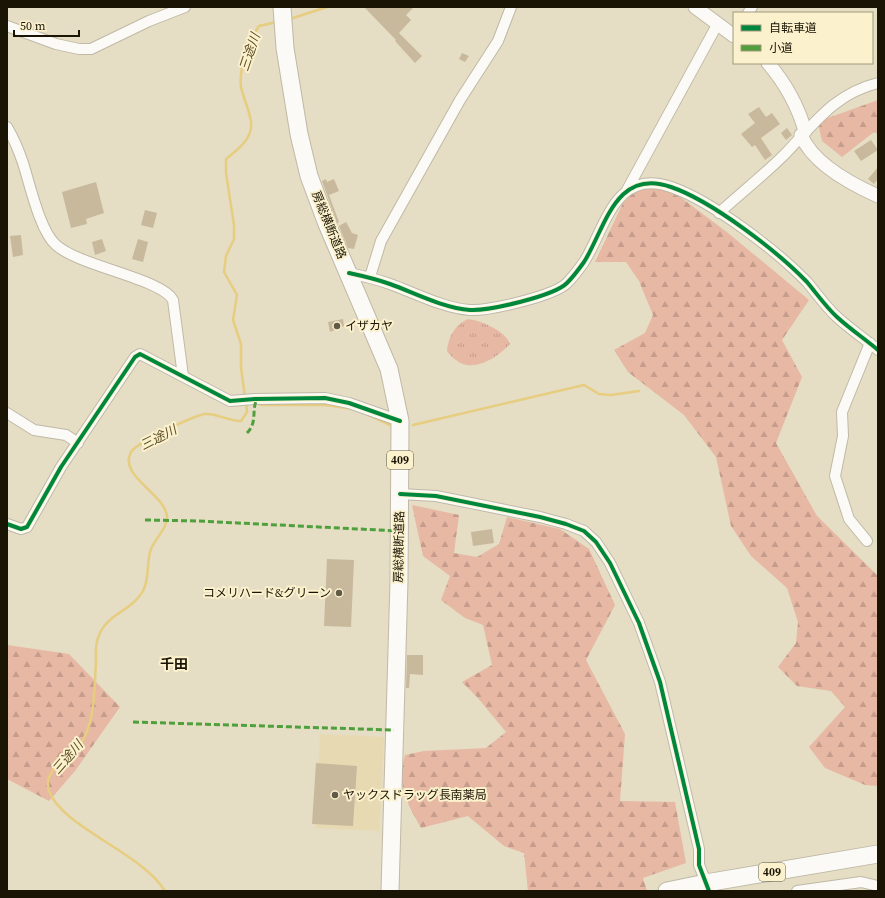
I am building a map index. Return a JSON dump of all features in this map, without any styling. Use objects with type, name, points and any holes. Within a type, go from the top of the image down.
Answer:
[{"type":"highway","name":"房総横断道路","points":[[282,7],[285,48],[299,134],[309,176],[327,224],[389,369],[400,421],[400,494],[390,891]]},
{"type":"highway","name":"409","points":[[667,891],[707,887],[878,854]]},
{"type":"street","points":[[7,26],[56,44],[79,49],[91,49],[149,21],[185,7]]},
{"type":"street","points":[[370,278],[375,257],[384,235],[460,100],[498,41],[511,7]]},
{"type":"street","points":[[696,7],[717,25],[733,34]]},
{"type":"street","points":[[349,273],[370,278],[453,307],[471,310],[496,308],[550,292],[566,284],[584,263],[608,212],[627,190],[717,25]]},
{"type":"street","points":[[769,64],[778,74],[800,112],[803,133],[818,158],[835,171],[878,196]]},
{"type":"street","points":[[719,213],[785,154],[803,133],[840,99],[856,90],[878,83]]},
{"type":"street","points":[[7,127],[17,145],[48,238],[63,251],[147,283],[170,294],[173,300],[183,376]]},
{"type":"street","points":[[627,190],[646,183],[658,183],[685,193],[719,213],[775,253],[806,282],[837,317],[874,346],[842,412],[843,436],[835,476],[849,519],[867,541]]},
{"type":"street","points":[[7,524],[21,529],[26,527],[61,468],[135,357],[140,354],[230,401],[255,399],[324,398],[349,403],[400,421]]},
{"type":"street","points":[[7,413],[34,430],[66,436],[78,443]]},
{"type":"street","points":[[400,494],[436,496],[540,517],[566,524],[584,531],[596,542],[610,563],[639,623],[660,682],[699,849],[700,865],[707,887]]},
{"type":"street","points":[[797,891],[861,882],[878,886]]},
{"type":"shaded area","points":[[320,734],[384,737],[379,831],[315,828]]},
{"type":"green space","points":[[878,100],[878,134],[874,132],[842,157],[822,141],[818,123],[825,119]]},
{"type":"green space","points":[[644,182],[675,193],[728,233],[809,300],[782,340],[802,377],[776,443],[817,516],[878,576],[878,786],[865,785],[825,768],[809,747],[845,707],[831,691],[797,686],[778,667],[796,643],[798,622],[787,588],[751,556],[731,526],[716,457],[684,415],[628,372],[614,350],[645,333],[653,315],[639,281],[626,262],[595,262],[623,203]]},
{"type":"green space","points":[[468,319],[486,324],[498,330],[510,344],[499,354],[485,362],[477,365],[463,364],[452,357],[447,351],[453,332],[459,325]]},
{"type":"green space","points":[[412,505],[459,515],[454,553],[477,557],[499,544],[507,517],[560,529],[589,549],[615,605],[586,660],[625,734],[620,801],[675,802],[686,863],[643,878],[647,891],[528,891],[524,853],[504,846],[468,816],[421,828],[409,806],[400,777],[405,755],[424,751],[486,748],[506,732],[477,697],[462,682],[492,665],[483,625],[465,618],[441,600],[450,576],[423,556]]},
{"type":"green space","points":[[7,645],[69,654],[120,707],[75,771],[49,801],[7,779]]},
{"type":"building","points":[[364,7],[414,7],[406,15],[411,20],[399,33],[422,56],[415,63],[395,41],[396,40]]},
{"type":"building","points":[[462,53],[469,56],[465,62],[459,59]]},
{"type":"building","points":[[759,107],[766,117],[772,113],[780,124],[761,138],[772,155],[765,160],[755,145],[752,147],[741,134],[755,123],[748,114]]},
{"type":"building","points":[[787,128],[792,135],[786,140],[781,133]]},
{"type":"building","points":[[871,140],[878,150],[861,161],[854,151]]},
{"type":"building","points":[[878,167],[878,179],[874,184],[868,179]]},
{"type":"building","points":[[326,179],[327,182],[334,179],[339,191],[329,195],[339,222],[337,223],[322,181]]},
{"type":"building","points":[[96,182],[104,213],[86,219],[87,224],[71,228],[62,192]]},
{"type":"building","points":[[145,210],[157,213],[153,228],[141,225]]},
{"type":"building","points":[[346,222],[352,233],[358,235],[354,249],[348,248],[339,226]]},
{"type":"building","points":[[21,235],[23,255],[13,257],[10,236]]},
{"type":"building","points":[[102,239],[106,251],[95,255],[92,242]]},
{"type":"building","points":[[138,239],[148,242],[143,262],[132,259]]},
{"type":"building","name":"イザカヤ","points":[[343,319],[344,326],[330,332],[328,322]]},
{"type":"building","points":[[492,529],[494,543],[473,546],[471,532]]},
{"type":"building","name":"コメリハード&グリーン","points":[[327,559],[354,560],[351,627],[324,626]]},
{"type":"building","points":[[407,655],[423,655],[423,675],[410,674],[409,688],[406,688]]},
{"type":"building","name":"ヤックスドラッグ長南薬局","points":[[316,763],[357,766],[353,826],[312,824]]},
{"type":"waterway","name":"三途川","points":[[290,19],[327,7]]},
{"type":"waterway","name":"三途川","points":[[245,397],[241,368],[241,344],[233,320],[237,295],[224,272],[226,256],[234,239],[234,225],[226,173],[226,159],[241,146],[251,130],[250,117],[241,87],[241,71],[245,55],[259,26],[277,22]]},
{"type":"waterway","points":[[413,425],[584,385],[599,394],[611,395],[639,391]]},
{"type":"waterway","name":"三途川","points":[[165,891],[154,877],[139,864],[70,817],[57,804],[49,791],[48,783],[49,777],[53,771],[79,746],[89,727],[93,706],[96,644],[101,630],[106,623],[132,604],[143,591],[151,549],[167,520],[164,508],[136,477],[131,469],[129,461],[131,452],[165,430],[205,414],[241,421],[247,412],[246,402]]},
{"type":"waterway","points":[[261,405],[325,405],[347,408]]},
{"type":"waterway","points":[[369,415],[390,425]]},
{"type":"marked path","points":[[247,433],[252,425],[254,407],[257,399]]},
{"type":"marked path","points":[[145,520],[198,521],[399,531]]},
{"type":"marked path","points":[[133,722],[394,730]]},
{"type":"cycle path","points":[[349,273],[385,282],[439,303],[460,309],[479,310],[536,298],[560,288],[567,283],[584,262],[606,218],[624,193],[637,186],[652,183],[671,187],[705,203],[762,242],[807,282],[825,305],[837,317],[878,350]]},
{"type":"cycle path","points":[[7,524],[21,529],[27,527],[61,467],[135,357],[140,354],[230,401],[255,399],[325,398],[349,403],[400,421]]},
{"type":"cycle path","points":[[400,494],[436,496],[540,517],[566,524],[584,531],[596,542],[610,563],[639,623],[660,682],[699,849],[699,865],[709,891]]},
{"type":"place","name":"イザカヤ","points":[[337,326]]},
{"type":"place","name":"コメリハード&グリーン","points":[[339,593]]},
{"type":"place","name":"ヤックスドラッグ長南薬局","points":[[335,795]]},
{"type":"district","name":"千田","points":[[174,664]]}]
